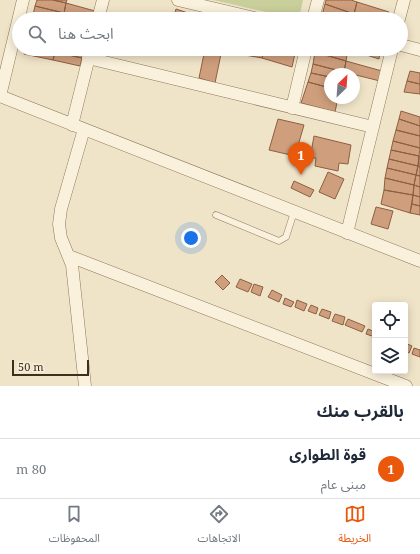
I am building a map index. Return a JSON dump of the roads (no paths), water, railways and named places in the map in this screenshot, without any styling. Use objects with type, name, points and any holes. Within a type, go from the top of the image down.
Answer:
[{"type":"street","points":[[20,12],[23,0]]},
{"type":"street","points":[[100,12],[103,0]]},
{"type":"street","points":[[179,0],[229,12]]},
{"type":"street","points":[[315,12],[318,0]]},
{"type":"street","points":[[401,12],[404,0]]},
{"type":"street","points":[[12,46],[0,96],[420,261]]},
{"type":"street","points":[[408,47],[420,50]]},
{"type":"street","points":[[72,125],[89,56]]},
{"type":"street","points":[[97,56],[292,108],[373,127]]},
{"type":"street","points":[[292,108],[304,56]]},
{"type":"street","points":[[347,233],[390,56]]},
{"type":"street","points":[[84,129],[59,216],[61,238],[72,265],[85,386]]},
{"type":"street","points":[[69,256],[406,386]]},
{"type":"lane","points":[[216,216],[279,241],[286,237],[294,212]]},
{"type":"place","name":"قوة الطواری","points":[[301,175]]}]
